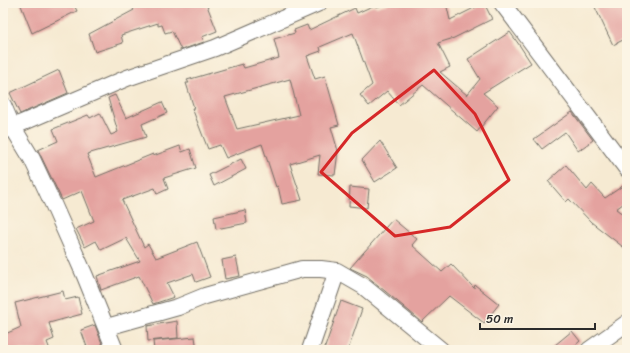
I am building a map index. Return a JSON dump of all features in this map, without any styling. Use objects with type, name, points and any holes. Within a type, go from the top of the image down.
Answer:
[{"type":"street","points":[[8,128],[127,78],[215,48],[320,3]]},
{"type":"street","points":[[502,3],[627,169]]},
{"type":"street","points":[[3,105],[8,128],[35,166],[107,328],[115,350]]},
{"type":"street","points":[[107,328],[178,307],[205,296],[302,269],[337,271],[362,286],[441,350]]},
{"type":"street","points":[[310,350],[337,271]]},
{"type":"street","points":[[589,350],[627,322]]},
{"type":"highlighted area","points":[[434,70],[475,114],[509,180],[450,227],[395,236],[321,172],[352,133]]},
{"type":"building","points":[[20,3],[73,3],[77,11],[32,33]]},
{"type":"building","points":[[144,3],[206,3],[217,31],[202,37],[204,42],[181,50],[172,31],[165,33],[162,25],[158,26],[158,23],[121,35],[123,43],[95,52],[89,34],[134,10],[132,7]]},
{"type":"building","points":[[390,3],[446,3],[450,20],[484,3],[492,19],[454,38],[438,43],[450,67],[440,72],[467,95],[480,79],[468,59],[510,32],[531,63],[483,93],[498,106],[477,132],[423,85],[399,105],[387,91],[369,106],[360,95],[372,85],[353,33],[320,47],[321,51],[307,56],[315,79],[325,76],[339,125],[331,127],[338,151],[335,175],[318,174],[320,155],[290,164],[302,200],[282,204],[278,186],[276,187],[262,144],[226,158],[220,145],[208,149],[192,108],[194,108],[186,83],[189,83],[187,80],[242,64],[244,68],[279,58],[274,39],[295,33],[294,30],[307,25],[309,30],[355,8],[357,13],[375,5],[376,7]],"holes":[[[290,79],[299,115],[237,129],[225,97]]]},
{"type":"building","points":[[593,3],[627,3],[627,38],[613,45]]},
{"type":"building","points":[[59,70],[68,93],[20,114],[10,93]]},
{"type":"building","points":[[115,95],[126,118],[162,102],[167,113],[142,124],[146,137],[87,154],[96,177],[153,154],[153,156],[180,146],[182,152],[190,149],[196,168],[164,178],[168,189],[157,194],[155,188],[122,200],[144,247],[148,244],[156,258],[197,242],[210,277],[196,282],[193,274],[167,283],[174,297],[153,304],[139,276],[101,290],[97,276],[140,261],[126,238],[101,250],[96,241],[85,247],[76,229],[94,221],[82,191],[62,200],[38,150],[58,141],[53,129],[88,115],[90,118],[100,113],[111,135],[118,132],[108,98]]},
{"type":"building","points":[[572,112],[593,140],[578,151],[565,132],[542,149],[534,139]]},
{"type":"building","points":[[380,141],[397,168],[375,182],[362,160]]},
{"type":"building","points":[[241,159],[246,169],[214,186],[209,175]]},
{"type":"building","points":[[566,165],[587,190],[592,184],[605,198],[627,183],[627,201],[616,209],[627,217],[627,250],[591,222],[569,199],[566,202],[548,181]]},
{"type":"building","points":[[350,187],[369,189],[367,208],[349,206]]},
{"type":"building","points":[[245,210],[247,223],[216,229],[214,217]]},
{"type":"building","points":[[393,219],[417,239],[412,245],[442,272],[451,264],[474,288],[475,285],[499,304],[484,323],[449,296],[422,322],[367,276],[350,268]]},
{"type":"building","points":[[236,257],[240,276],[225,279],[222,260]]},
{"type":"building","points":[[63,291],[65,300],[78,297],[82,314],[49,323],[54,339],[47,342],[50,350],[3,350],[3,335],[21,327],[15,303]]},
{"type":"building","points":[[341,301],[362,309],[348,350],[324,350]]},
{"type":"building","points":[[177,321],[178,338],[148,341],[147,326]]},
{"type":"building","points":[[95,325],[103,346],[88,350],[81,330]]},
{"type":"building","points":[[572,331],[580,341],[570,350],[549,350]]},
{"type":"building","points":[[195,337],[197,350],[154,350],[153,341]]}]
